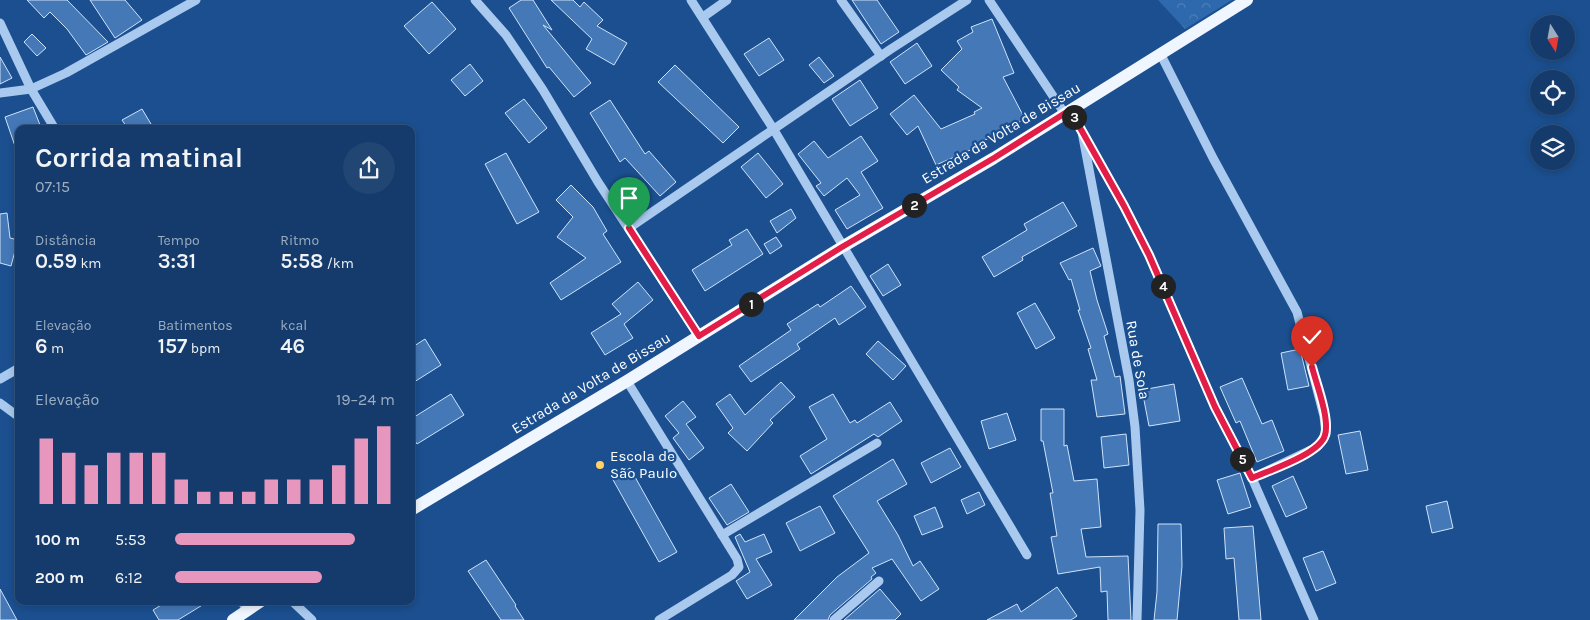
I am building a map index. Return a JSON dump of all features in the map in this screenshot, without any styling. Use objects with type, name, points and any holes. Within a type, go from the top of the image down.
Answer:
[{"type":"main road","name":"Estrada da Volta de Bissau","points":[[415,508],[627,381],[842,247],[1068,112],[1247,0]]},
{"type":"main road","points":[[233,620],[245,605]]},
{"type":"street","points":[[0,94],[31,89],[66,73],[196,0]]},
{"type":"street","points":[[475,0],[506,35],[538,82],[598,182],[699,336]]},
{"type":"street","points":[[691,0],[774,130],[842,247],[894,328],[1027,555]]},
{"type":"street","points":[[703,17],[727,0]]},
{"type":"street","points":[[841,0],[881,56]]},
{"type":"street","points":[[629,228],[881,56],[967,0]]},
{"type":"street","name":"Rua de Sola","points":[[989,0],[1082,132],[1129,380],[1136,436],[1140,510],[1137,620]]},
{"type":"street","points":[[0,22],[31,89],[53,125]]},
{"type":"street","points":[[1161,55],[1213,158],[1297,312],[1324,416],[1326,434],[1318,447],[1252,478]]},
{"type":"street","points":[[1082,132],[1149,255],[1215,407],[1252,478],[1314,620]]},
{"type":"street","points":[[0,379],[15,370]]},
{"type":"street","points":[[627,381],[740,567],[732,575],[659,620]]},
{"type":"street","points":[[0,403],[15,415]]},
{"type":"street","points":[[722,535],[877,443]]},
{"type":"street","points":[[834,620],[879,580]]},
{"type":"street","points":[[296,605],[312,620]]},
{"type":"green space","points":[[1158,0],[1232,0],[1185,29]]},
{"type":"building","points":[[27,0],[67,0],[108,42],[86,55],[67,29],[50,12],[44,18]]},
{"type":"building","points":[[90,0],[125,0],[142,20],[115,38]]},
{"type":"building","points":[[521,0],[533,0],[552,30],[543,25],[591,83],[574,97],[549,67],[547,68],[509,8]]},
{"type":"building","points":[[551,0],[573,0],[580,7],[584,2],[603,20],[597,26],[627,43],[614,65],[586,49],[592,39]]},
{"type":"building","points":[[852,0],[877,0],[899,32],[881,44]]},
{"type":"building","points":[[432,2],[456,29],[429,54],[404,26]]},
{"type":"building","points":[[992,19],[1014,73],[1003,77],[1025,119],[974,146],[975,148],[936,165],[918,126],[907,135],[890,114],[914,95],[941,129],[975,114],[974,112],[982,108],[957,90],[959,87],[941,70],[962,49],[957,41],[973,32],[971,27]]},
{"type":"building","points":[[32,34],[46,48],[37,56],[24,42]]},
{"type":"building","points":[[769,38],[784,60],[759,76],[744,54]]},
{"type":"building","points":[[917,43],[932,66],[905,84],[890,62]]},
{"type":"building","points":[[0,57],[12,78],[0,84]]},
{"type":"building","points":[[819,57],[834,76],[824,83],[809,65]]},
{"type":"building","points":[[470,64],[483,81],[465,96],[451,80]]},
{"type":"building","points":[[675,65],[739,127],[723,143],[658,82]]},
{"type":"building","points":[[860,80],[878,108],[850,126],[832,99]]},
{"type":"building","points":[[524,99],[547,128],[529,143],[505,113]]},
{"type":"building","points":[[610,100],[645,154],[649,151],[676,182],[660,196],[625,158],[620,162],[590,113]]},
{"type":"building","points":[[33,107],[40,125],[15,125],[15,146],[5,117]]},
{"type":"building","points":[[142,109],[152,125],[125,125],[122,120]]},
{"type":"building","points":[[861,136],[878,161],[861,172],[883,208],[847,229],[835,210],[860,195],[847,178],[824,196],[816,186],[821,183],[798,154],[814,141],[828,158]]},
{"type":"building","points":[[506,153],[539,212],[517,224],[485,164]]},
{"type":"building","points":[[758,153],[783,184],[766,198],[741,167]]},
{"type":"building","points":[[571,185],[593,207],[607,231],[603,234],[621,262],[561,300],[550,283],[586,258],[557,237],[573,217],[556,200]]},
{"type":"building","points":[[1063,202],[1077,226],[1022,257],[1023,260],[994,277],[982,257],[1027,230],[1024,224]]},
{"type":"building","points":[[791,209],[796,218],[777,233],[770,221]]},
{"type":"building","points":[[7,213],[10,238],[15,239],[15,251],[11,266],[0,263],[0,214]]},
{"type":"building","points":[[747,229],[763,254],[705,291],[692,270],[732,245],[729,240]]},
{"type":"building","points":[[776,237],[782,246],[770,254],[764,244]]},
{"type":"building","points":[[1093,248],[1101,266],[1090,271],[1108,334],[1104,336],[1115,377],[1120,376],[1125,414],[1097,417],[1091,380],[1097,380],[1088,349],[1091,348],[1078,310],[1080,310],[1071,279],[1069,280],[1060,263]]},
{"type":"building","points":[[888,264],[901,285],[883,296],[870,276]]},
{"type":"building","points":[[638,282],[653,300],[624,324],[633,338],[605,355],[591,333],[621,314],[612,304]]},
{"type":"building","points":[[851,286],[866,307],[839,325],[835,318],[797,344],[800,349],[751,382],[739,366],[791,330],[787,324],[818,304],[820,307]]},
{"type":"building","points":[[1035,303],[1055,338],[1036,349],[1017,313]]},
{"type":"building","points":[[425,339],[441,365],[415,381],[415,345]]},
{"type":"building","points":[[878,341],[906,366],[893,380],[866,354]]},
{"type":"building","points":[[1300,349],[1309,386],[1288,390],[1281,353]]},
{"type":"building","points":[[1242,378],[1262,424],[1272,420],[1284,451],[1257,462],[1240,421],[1236,423],[1220,387]]},
{"type":"building","points":[[781,382],[795,397],[770,420],[773,423],[747,451],[728,433],[733,428],[716,404],[730,394],[745,415]]},
{"type":"building","points":[[1174,384],[1180,421],[1149,426],[1142,390]]},
{"type":"building","points":[[451,394],[464,415],[417,444],[415,441],[415,416]]},
{"type":"building","points":[[833,394],[850,423],[855,420],[857,423],[890,402],[902,421],[878,437],[874,434],[811,474],[800,456],[827,439],[809,407]]},
{"type":"building","points":[[683,401],[696,417],[686,424],[704,448],[689,460],[673,438],[679,433],[665,416]]},
{"type":"building","points":[[1041,409],[1064,409],[1064,446],[1067,445],[1074,481],[1097,479],[1101,527],[1081,529],[1086,557],[1128,556],[1131,620],[1108,620],[1107,591],[1101,592],[1100,567],[1058,574],[1051,537],[1057,536],[1050,493],[1053,493],[1043,441],[1041,441]]},
{"type":"building","points":[[1007,413],[1016,440],[989,449],[981,421]]},
{"type":"building","points":[[1360,431],[1368,470],[1346,474],[1338,435]]},
{"type":"building","points":[[1126,434],[1129,465],[1104,468],[1101,437]]},
{"type":"building","points":[[950,448],[961,467],[931,483],[921,463]]},
{"type":"building","points":[[893,459],[907,484],[877,501],[898,535],[913,566],[920,561],[939,589],[921,601],[892,559],[872,568],[876,573],[871,577],[872,579],[830,615],[828,620],[794,620],[837,577],[869,553],[833,496]]},
{"type":"building","points":[[630,468],[677,552],[659,562],[612,478]]},
{"type":"building","points":[[1240,473],[1251,507],[1228,514],[1217,480]]},
{"type":"building","points":[[1293,476],[1307,508],[1286,517],[1272,486]]},
{"type":"building","points":[[731,484],[749,512],[727,525],[709,498]]},
{"type":"building","points":[[979,492],[985,505],[967,514],[961,500]]},
{"type":"building","points":[[1447,501],[1453,528],[1432,533],[1426,506]]},
{"type":"building","points":[[820,506],[835,533],[800,551],[786,523]]},
{"type":"building","points":[[935,507],[943,527],[922,535],[914,516]]},
{"type":"building","points":[[1158,524],[1181,524],[1182,566],[1177,620],[1154,620],[1157,592]]},
{"type":"building","points":[[1253,526],[1261,620],[1239,620],[1234,558],[1226,559],[1224,528]]},
{"type":"building","points":[[740,534],[745,542],[764,534],[772,552],[756,559],[772,585],[747,599],[736,581],[750,572],[735,537]]},
{"type":"building","points":[[1323,551],[1336,583],[1316,591],[1303,558]]},
{"type":"building","points":[[486,560],[524,620],[501,620],[468,571]]},
{"type":"building","points":[[1057,587],[1077,616],[1071,620],[987,620],[1017,604],[1021,612]]},
{"type":"building","points":[[0,589],[17,620],[0,620]]},
{"type":"building","points":[[880,589],[901,614],[895,620],[844,620]]},
{"type":"building","points":[[161,605],[202,605],[178,620],[159,620],[153,610]]},
{"type":"place","name":"Escola de São Paulo","points":[[600,465]]},
{"type":"route","points":[[629,228],[699,336],[842,247],[994,158],[1070,110],[1149,255],[1215,407],[1252,478],[1312,451],[1323,440],[1326,434],[1324,416],[1312,367]]}]
